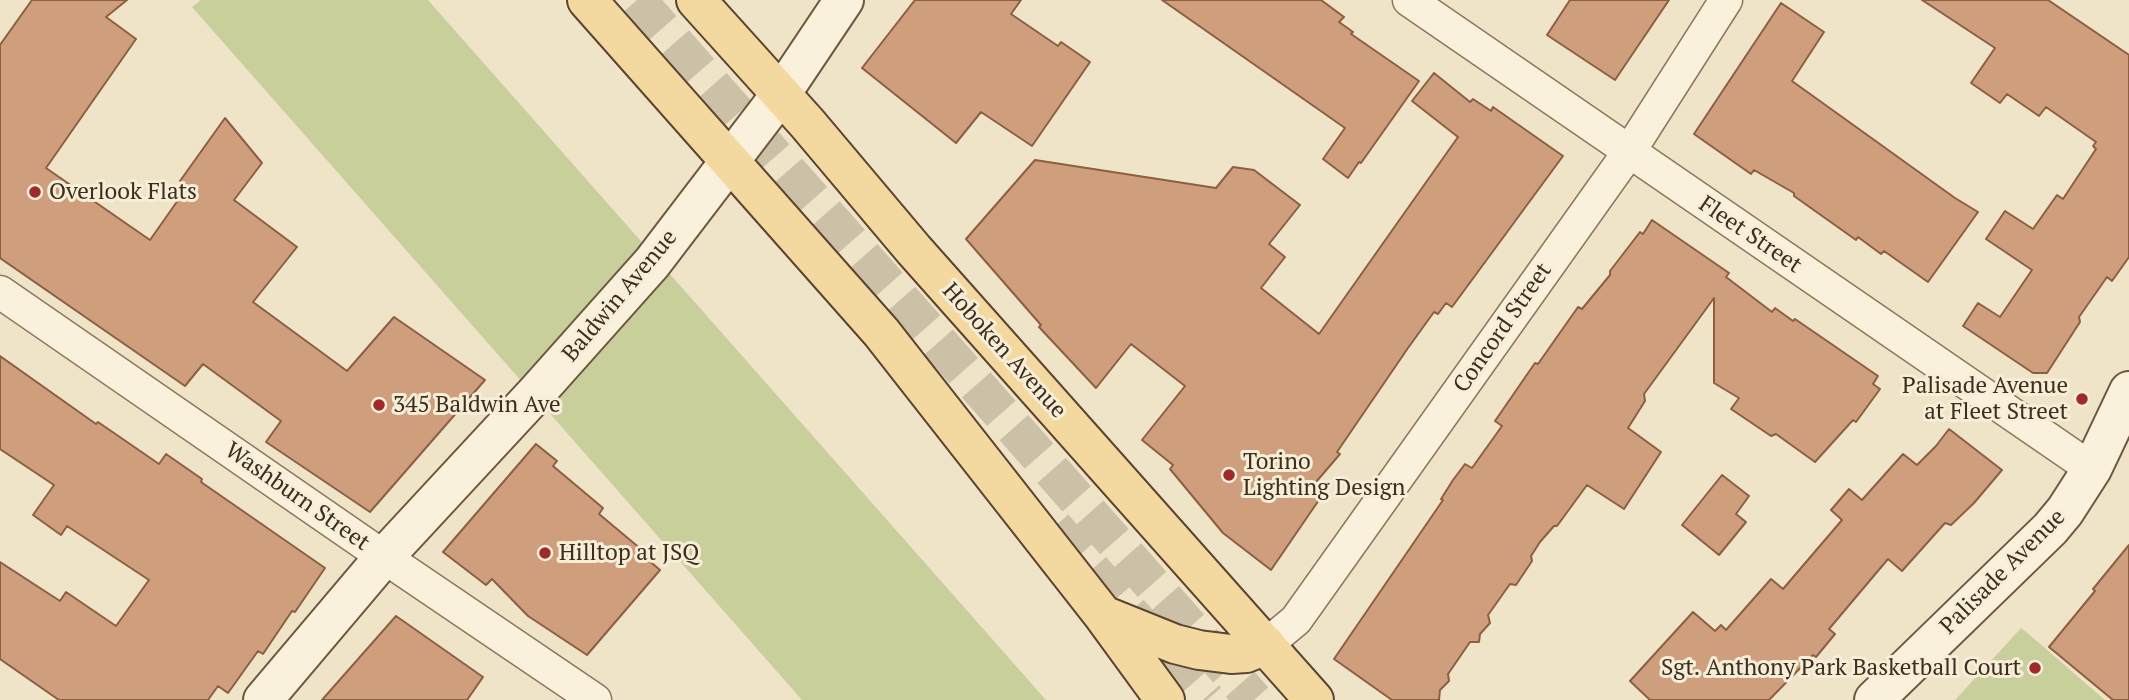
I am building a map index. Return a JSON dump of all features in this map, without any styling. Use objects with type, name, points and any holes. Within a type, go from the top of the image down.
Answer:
[{"type":"main road","points":[[587,0],[881,332],[1103,615],[1165,700]]},
{"type":"main road","name":"Hoboken Avenue","points":[[696,0],[1314,700]]},
{"type":"main road","points":[[1103,615],[1175,644],[1199,650],[1246,653],[1266,645]]},
{"type":"street","name":"Baldwin Avenue","points":[[263,700],[384,557],[537,392],[652,262],[781,94],[844,0]]},
{"type":"street","name":"Fleet Street","points":[[1409,0],[2092,469]]},
{"type":"street","name":"Concord Street","points":[[1266,645],[1296,620],[1629,152],[1726,0]]},
{"type":"street","name":"Washburn Street","points":[[0,292],[595,700]]},
{"type":"street","name":"Palisade Avenue","points":[[1874,700],[2050,529],[2065,511],[2092,469],[2129,391]]},
{"type":"green space","points":[[201,0],[428,0],[1046,700],[802,700],[192,7]]},
{"type":"green space","name":"Sgt. Anthony Park Basketball Court","points":[[2021,628],[2031,636],[2105,700],[1955,700]]},
{"type":"building","name":"Overlook Flats","points":[[32,0],[127,0],[106,17],[136,39],[46,168],[150,240],[188,186],[180,181],[225,118],[262,163],[234,200],[297,247],[253,302],[347,371],[394,317],[485,380],[370,512],[266,442],[281,421],[203,364],[185,386],[0,258],[0,45]]},
{"type":"building","points":[[915,0],[1021,0],[1011,14],[1058,46],[1061,42],[1090,62],[1032,146],[981,112],[956,143],[862,68]]},
{"type":"building","points":[[1162,0],[1321,0],[1344,17],[1339,22],[1353,32],[1351,34],[1419,81],[1348,178],[1323,159],[1345,128]]},
{"type":"building","points":[[1570,0],[1669,0],[1615,80],[1547,35]]},
{"type":"building","points":[[1922,0],[2048,0],[2129,55],[2129,257],[2112,281],[2107,277],[2079,317],[2080,322],[2047,373],[2033,373],[1963,326],[1978,303],[2000,317],[2032,270],[1986,239],[2005,211],[2033,229],[2057,195],[2063,199],[2096,149],[2093,146],[2096,142],[2046,107],[2039,116],[2007,94],[2000,103],[1971,83],[1995,48]]},
{"type":"building","points":[[1781,3],[1824,32],[1792,81],[1978,212],[1928,282],[1884,251],[1881,254],[1858,237],[1856,240],[1794,196],[1794,193],[1754,170],[1751,174],[1694,134]]},
{"type":"building","points":[[1434,73],[1470,102],[1473,99],[1491,111],[1493,107],[1563,156],[1452,307],[1446,303],[1438,314],[1434,312],[1408,348],[1337,452],[1340,454],[1310,489],[1321,497],[1271,570],[1223,533],[1170,469],[1173,465],[1142,440],[1185,386],[1131,344],[1096,388],[1039,327],[1041,325],[966,239],[1035,160],[1216,188],[1233,167],[1254,170],[1300,205],[1269,244],[1285,257],[1261,288],[1319,334],[1458,137],[1412,101]]},
{"type":"building","points":[[1652,220],[1729,273],[1726,277],[1772,312],[1775,308],[1793,321],[1795,319],[1878,376],[1873,384],[1880,389],[1856,422],[1853,420],[1815,462],[1776,434],[1771,436],[1731,409],[1739,398],[1714,383],[1714,298],[1644,394],[1645,401],[1628,428],[1661,452],[1624,509],[1587,485],[1557,526],[1540,542],[1531,556],[1532,561],[1516,585],[1510,584],[1488,615],[1490,623],[1480,634],[1479,642],[1470,642],[1448,674],[1449,681],[1440,690],[1439,700],[1392,700],[1334,659],[1443,500],[1441,499],[1453,480],[1465,464],[1472,468],[1502,426],[1495,421],[1535,363],[1538,364],[1578,307],[1582,309]]},
{"type":"building","points":[[0,356],[96,424],[98,422],[159,464],[166,454],[202,479],[201,482],[325,568],[263,654],[258,651],[228,693],[218,686],[208,700],[59,700],[0,659],[0,562],[60,601],[66,592],[116,626],[149,580],[67,526],[61,535],[33,515],[54,485],[0,449]]},
{"type":"building","points":[[1949,429],[2002,470],[1974,503],[1951,525],[1945,523],[1902,571],[1888,559],[1829,629],[1835,634],[1816,657],[1813,655],[1769,700],[1650,700],[1630,681],[1693,612],[1715,631],[1721,625],[1726,630],[1771,579],[1783,589],[1842,520],[1831,510],[1849,489],[1862,500],[1903,454],[1917,465]]},
{"type":"building","name":"Hilltop at JSQ","points":[[536,444],[557,461],[553,466],[603,508],[599,514],[648,555],[646,558],[660,570],[587,655],[528,616],[492,579],[486,585],[443,552]]},
{"type":"building","points":[[1722,475],[1749,496],[1736,514],[1746,522],[1719,555],[1682,525]]},
{"type":"building","points":[[2129,545],[2129,700],[2113,700],[2049,647]]},
{"type":"building","points":[[396,616],[483,677],[467,700],[322,700]]},
{"type":"tunnel","points":[[637,0],[1254,700]]},
{"type":"tunnel","points":[[1054,527],[1207,700]]},
{"type":"place","name":"Overlook Flats","points":[[35,192]]},
{"type":"place","name":"Palisade Avenue at Fleet Street","points":[[2082,399]]},
{"type":"place","name":"345 Baldwin Ave","points":[[379,405]]},
{"type":"place","name":"Torino Lighting Design","points":[[1229,475]]},
{"type":"place","name":"Hilltop at JSQ","points":[[545,553]]},
{"type":"place","name":"Sgt. Anthony Park Basketball Court","points":[[2035,668]]}]
